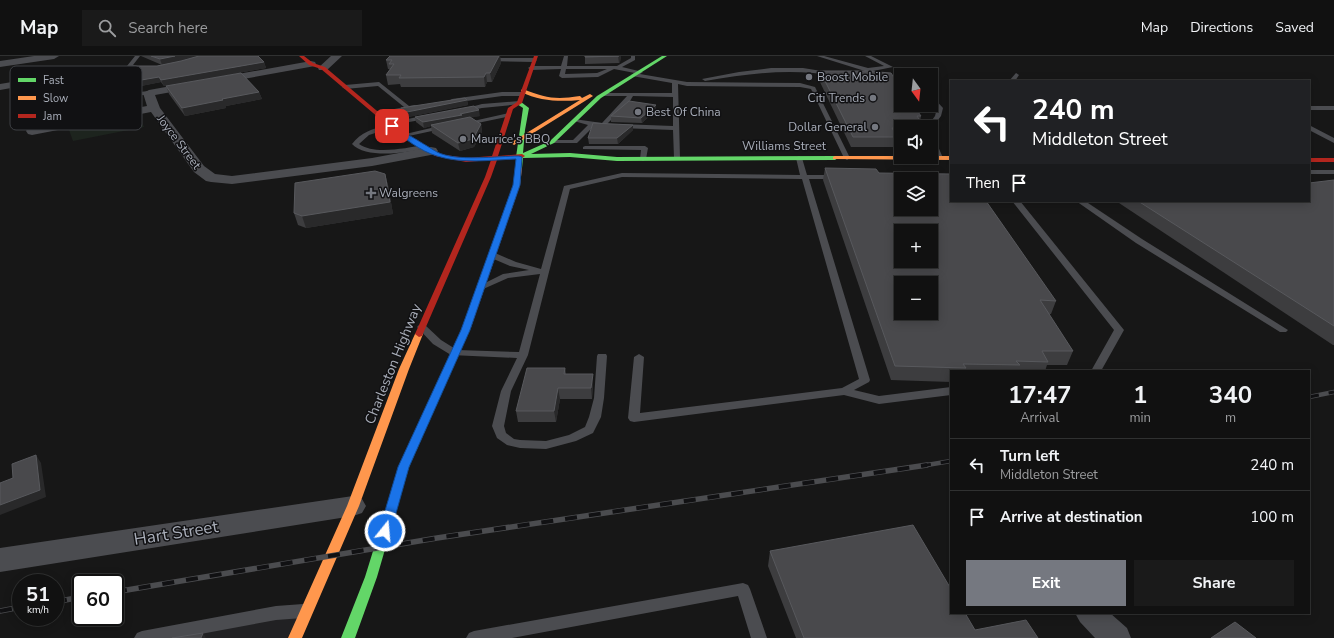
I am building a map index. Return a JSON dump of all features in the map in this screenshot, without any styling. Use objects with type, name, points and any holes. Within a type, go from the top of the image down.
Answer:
[{"type":"main road","points":[[519,162],[552,142],[606,92],[665,56]]},
{"type":"main road","points":[[306,60],[323,68],[404,135],[427,149],[444,156],[448,164],[465,168],[492,163],[536,160]]},
{"type":"main road","name":"Charleston Highway","points":[[295,638],[353,506],[404,369],[492,163],[511,108],[521,96],[534,61]]},
{"type":"main road","points":[[348,638],[371,577],[404,467],[466,330],[517,185],[521,138],[526,108],[521,96],[557,100],[589,96],[606,92]]},
{"type":"main road","points":[[492,163],[521,138],[589,96]]},
{"type":"main road","name":"Williams Street","points":[[536,160],[549,154],[584,152],[616,159],[950,158]]},
{"type":"main road","name":"Williams Street","points":[[536,160],[607,162],[616,159]]},
{"type":"main road","points":[[1310,160],[1334,160]]},
{"type":"street","points":[[0,64],[54,56]]},
{"type":"street","points":[[323,68],[337,56]]},
{"type":"street","points":[[149,93],[306,60]]},
{"type":"street","points":[[0,88],[10,86]]},
{"type":"street","name":"Joyce Street","points":[[149,93],[154,108],[198,170],[211,178],[232,180],[372,162],[427,149]]},
{"type":"street","points":[[142,110],[154,108]]},
{"type":"street","points":[[32,131],[37,130]]},
{"type":"street","name":"Hart Street","points":[[0,560],[353,506]]},
{"type":"street","points":[[1091,614],[1116,638]]},
{"type":"lane","points":[[130,66],[138,56]]},
{"type":"lane","points":[[566,56],[562,76],[598,76],[633,59],[633,56]]},
{"type":"lane","points":[[819,56],[868,70],[890,67],[867,56]]},
{"type":"lane","points":[[477,60],[501,58],[534,61],[563,68],[615,67],[683,83],[800,85],[813,88],[847,158]]},
{"type":"lane","points":[[142,68],[151,68]]},
{"type":"lane","points":[[683,83],[769,69],[806,68],[844,75]]},
{"type":"lane","points":[[1013,80],[1016,74]]},
{"type":"lane","points":[[874,78],[894,79]]},
{"type":"lane","points":[[675,82],[677,158]]},
{"type":"lane","points":[[345,87],[379,84],[408,108]]},
{"type":"lane","points":[[606,92],[675,95]]},
{"type":"lane","points":[[142,94],[149,93]]},
{"type":"lane","points":[[447,102],[502,94],[521,96]]},
{"type":"lane","points":[[602,125],[628,100],[631,94]]},
{"type":"lane","points":[[459,111],[521,96]]},
{"type":"lane","points":[[377,114],[424,105]]},
{"type":"lane","points":[[934,120],[940,113],[940,108],[938,106]]},
{"type":"lane","points":[[1310,108],[1334,108]]},
{"type":"lane","points":[[427,149],[384,151],[361,149],[355,144],[359,139],[367,134],[391,125],[436,115]]},
{"type":"lane","points":[[456,125],[509,115]]},
{"type":"lane","points":[[576,120],[585,123],[602,125],[676,128]]},
{"type":"lane","points":[[552,142],[575,142],[592,124]]},
{"type":"lane","points":[[404,135],[449,126]]},
{"type":"lane","points":[[1310,128],[1334,141]]},
{"type":"lane","points":[[575,142],[584,152],[645,148],[643,159]]},
{"type":"lane","points":[[938,153],[940,158]]},
{"type":"lane","points":[[639,357],[634,418],[844,391],[865,380],[799,158]]},
{"type":"lane","points":[[1310,172],[1334,172]]},
{"type":"lane","points":[[602,356],[599,398],[595,417],[589,430],[572,438],[546,444],[511,442],[501,435],[498,426],[506,391],[523,355],[567,188],[622,175],[843,177]]},
{"type":"lane","points":[[1017,202],[1119,330],[1097,370]]},
{"type":"lane","points":[[1081,202],[1139,242],[1283,330]]},
{"type":"lane","points":[[492,255],[512,264],[545,271]]},
{"type":"lane","points":[[481,287],[506,276],[545,271]]},
{"type":"lane","points":[[422,327],[437,342],[455,353],[523,355]]},
{"type":"lane","points":[[844,391],[879,400],[950,391]]},
{"type":"lane","points":[[474,638],[743,589],[759,638]]},
{"type":"lane","points":[[142,638],[276,613],[306,611]]},
{"type":"shaded area","points":[[69,130],[129,130],[73,141]]},
{"type":"shaded area","points":[[306,611],[295,638],[157,638]]},
{"type":"building","points":[[151,56],[175,56],[160,59]]},
{"type":"building","points":[[199,56],[258,56],[264,62],[161,80],[159,77],[142,80],[142,66],[157,66]]},
{"type":"building","points":[[390,56],[499,56],[490,73],[486,73],[484,77],[399,78],[401,75],[386,75],[394,64],[389,64],[392,60],[386,60]]},
{"type":"building","points":[[585,56],[619,56],[585,57]]},
{"type":"building","points":[[820,71],[865,71],[891,73],[894,78],[894,112],[918,112],[921,116],[917,116],[920,120],[894,120],[894,128],[892,128],[894,137],[853,137]]},
{"type":"building","points":[[241,73],[259,92],[182,108],[166,86]]},
{"type":"building","points":[[465,98],[467,100],[407,112],[401,108]]},
{"type":"building","points":[[629,101],[656,105],[641,118],[611,116]]},
{"type":"building","points":[[474,106],[479,110],[460,114],[462,115],[423,122],[415,117]]},
{"type":"building","points":[[470,117],[481,124],[473,139],[458,143],[431,125]]},
{"type":"building","points":[[593,123],[633,125],[617,138],[588,138]]},
{"type":"building","points":[[825,168],[876,169],[879,173],[894,173],[894,216],[938,216],[938,174],[950,174],[950,202],[987,202],[1056,301],[1040,300],[1073,351],[1042,351],[1048,362],[1016,361],[1020,365],[963,364],[966,368],[895,366]]},
{"type":"building","name":"Walgreens","points":[[375,171],[385,174],[390,202],[302,216],[294,213],[295,183]]},
{"type":"building","points":[[1334,180],[1334,326],[1140,202],[1310,202],[1310,183]]},
{"type":"building","points":[[527,368],[565,368],[564,374],[593,374],[591,388],[558,388],[554,411],[516,411]]},
{"type":"building","points":[[36,455],[40,490],[0,505],[0,483],[13,478],[12,464]]},
{"type":"building","points":[[913,525],[950,587],[950,614],[966,614],[975,630],[1026,620],[1038,638],[804,638],[770,551]]},
{"type":"building","points":[[1235,622],[1256,638],[1211,638]]},
{"type":"building","points":[[203,633],[201,638],[172,638]]},
{"type":"railway","points":[[1310,397],[1334,392]]},
{"type":"railway","points":[[927,465],[950,461]]},
{"type":"railway","points":[[124,590],[437,538],[927,465]]},
{"type":"railway","points":[[921,466],[927,465]]},
{"type":"railway","points":[[64,600],[72,599]]},
{"type":"railway","points":[[0,611],[12,609]]},
{"type":"traffic: fast","points":[[519,157],[552,142],[599,97],[665,56]]},
{"type":"traffic: fast","points":[[519,103],[526,108],[522,130],[519,168]]},
{"type":"traffic: fast","points":[[522,156],[570,155],[617,159],[835,158]]},
{"type":"traffic: fast","points":[[348,638],[371,577],[404,467],[467,327]]},
{"type":"traffic: slow","points":[[523,91],[537,97],[551,99],[565,100],[580,98]]},
{"type":"traffic: slow","points":[[514,143],[565,110],[590,96]]},
{"type":"traffic: slow","points":[[835,158],[950,158]]},
{"type":"traffic: slow","points":[[467,327],[517,185],[519,168]]},
{"type":"traffic: slow","points":[[295,638],[353,506],[404,369],[419,334]]},
{"type":"traffic: jam","points":[[301,56],[311,64],[323,68],[394,128],[437,155],[466,160],[522,156]]},
{"type":"traffic: jam","points":[[419,334],[488,177],[511,108],[519,103],[536,56]]},
{"type":"traffic: jam","points":[[1310,160],[1334,160]]},
{"type":"place","name":"Boost Mobile","points":[[809,77]]},
{"type":"place","name":"Citi Trends","points":[[873,98]]},
{"type":"place","name":"Best Of China","points":[[638,112]]},
{"type":"place","name":"Dollar General","points":[[875,127]]},
{"type":"place","name":"Maurice's BBQ","points":[[463,139]]},
{"type":"place","name":"Walgreens","points":[[371,193]]},
{"type":"route","points":[[385,531],[404,467],[466,330],[517,185],[519,157],[466,160],[437,155],[411,140],[392,126]]}]
